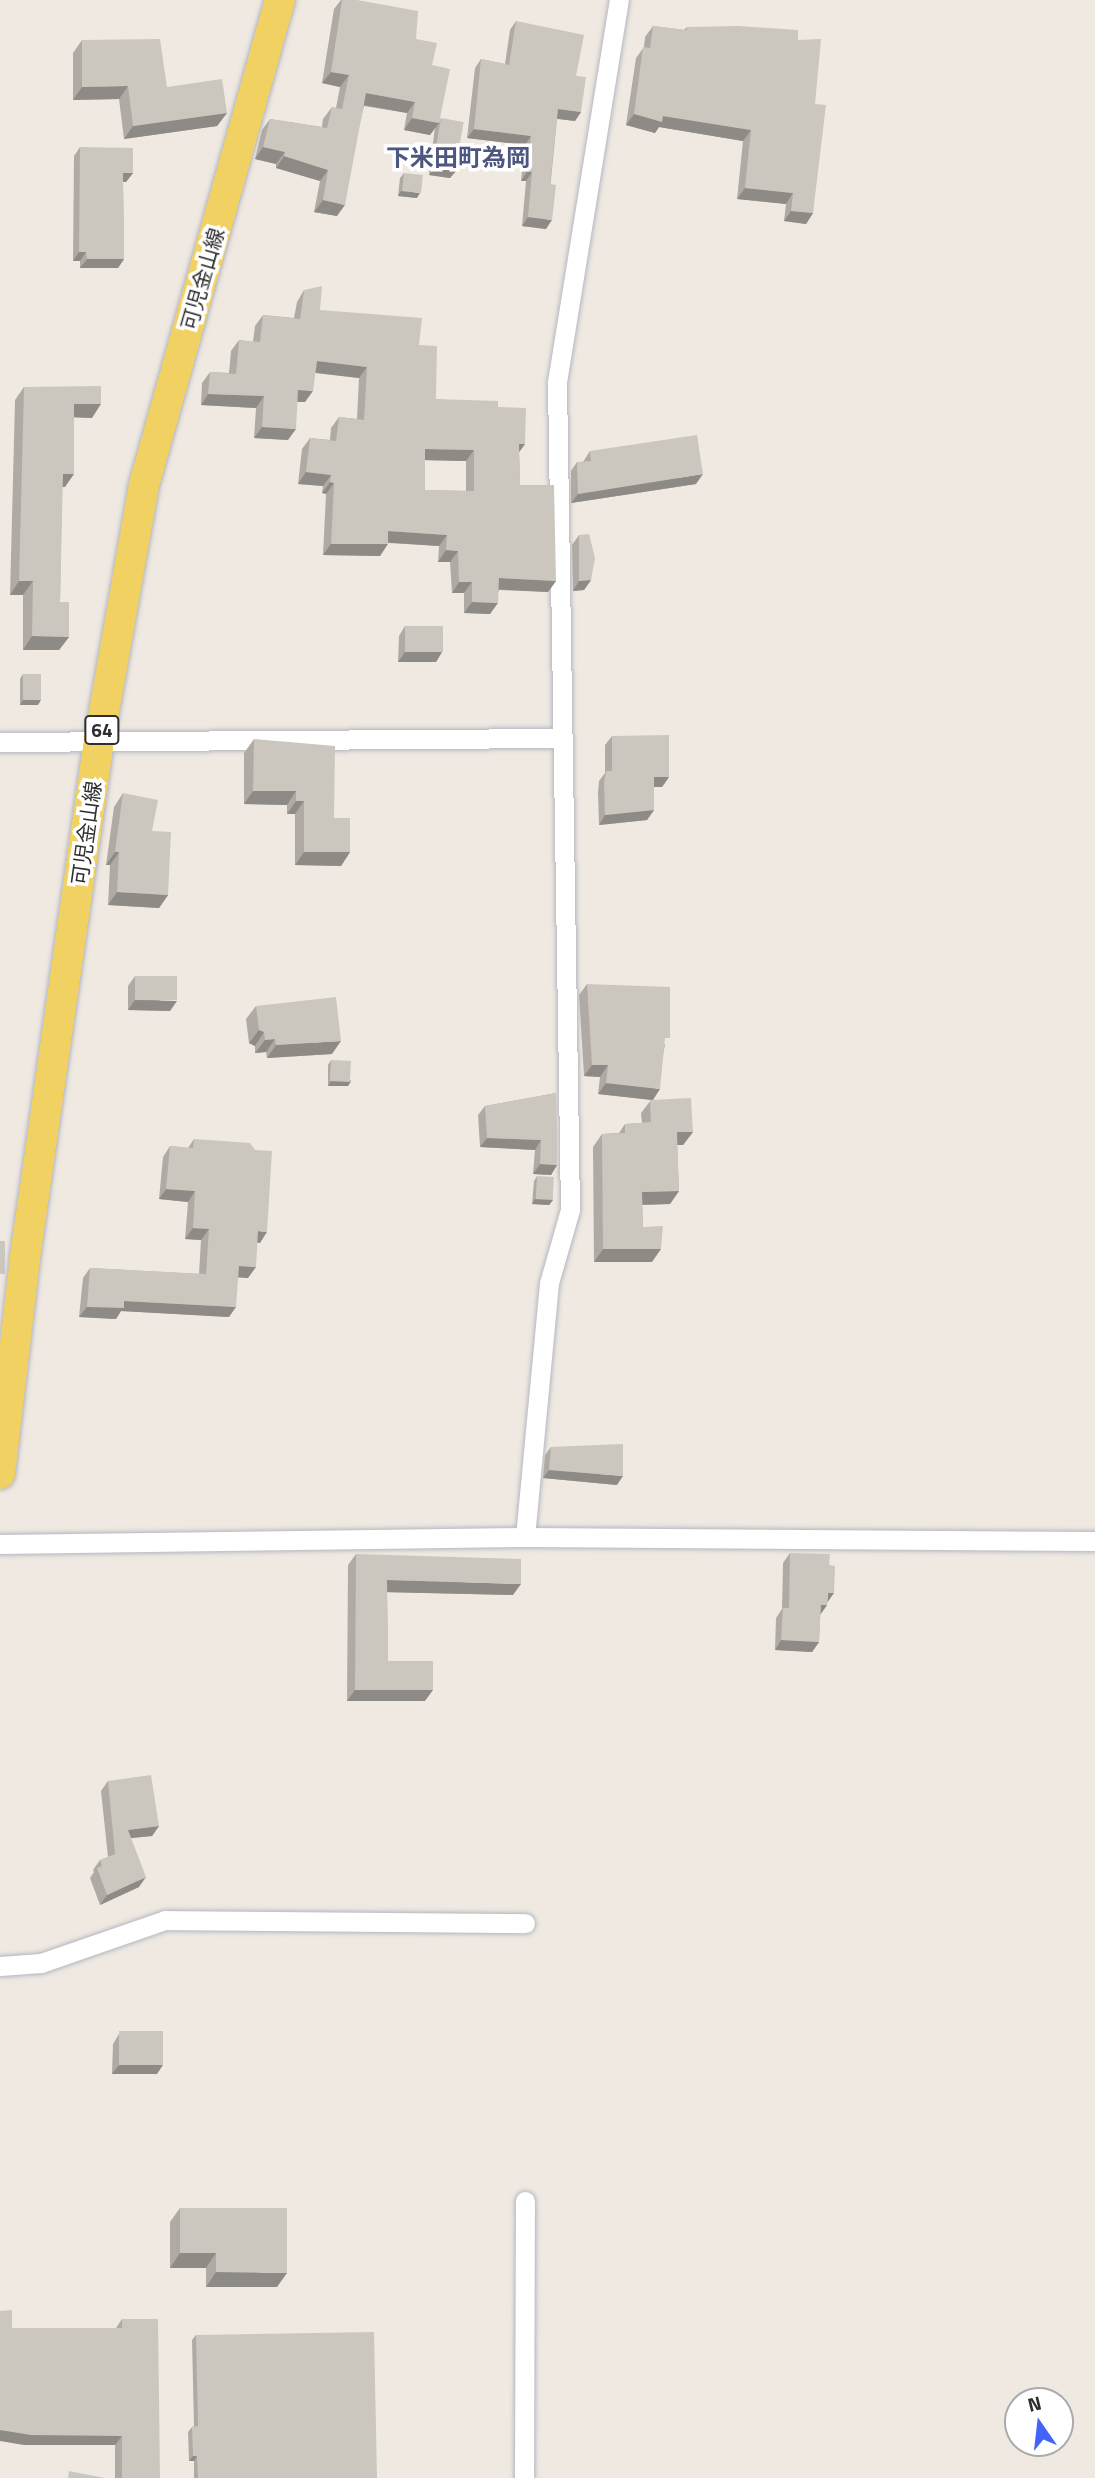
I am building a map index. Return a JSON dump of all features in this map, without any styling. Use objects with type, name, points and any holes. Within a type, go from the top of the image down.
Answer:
[{"type":"main road","name":"可児金山線","points":[[0,1474],[25,1257],[99,740],[144,485],[280,0]]},
{"type":"street","points":[[525,1537],[550,1283],[570,1210],[557,382],[619,0]]},
{"type":"street","points":[[0,742],[563,738]]},
{"type":"street","points":[[0,1544],[525,1537],[1095,1541]]},
{"type":"street","points":[[0,1966],[41,1963],[165,1920],[525,1923]]},
{"type":"street","points":[[524,2478],[525,2201]]},
{"type":"building","points":[[342,0],[357,0],[418,11],[416,39],[437,43],[432,65],[450,69],[439,123],[412,118],[415,102],[366,93],[345,205],[323,200],[328,170],[284,156],[285,152],[263,147],[270,119],[327,128],[332,107],[342,109],[349,75],[331,72]]},
{"type":"building","points":[[516,21],[584,35],[576,76],[586,77],[581,112],[558,109],[550,184],[556,185],[552,220],[528,217],[532,172],[527,172],[531,136],[474,129],[481,59],[509,65]]},
{"type":"building","points":[[653,26],[687,30],[687,27],[738,26],[798,30],[798,40],[821,39],[815,104],[826,105],[813,213],[791,211],[793,193],[745,188],[751,130],[663,116],[662,122],[634,114],[643,47],[650,48]]},
{"type":"building","points":[[160,39],[167,87],[222,79],[227,113],[133,126],[128,86],[82,87],[82,40]]},
{"type":"building","points":[[441,118],[464,122],[455,170],[432,166]]},
{"type":"building","points":[[80,147],[133,148],[133,173],[123,173],[124,259],[87,259],[86,252],[79,252]]},
{"type":"building","points":[[404,173],[423,175],[421,193],[402,191]]},
{"type":"building","points":[[322,286],[320,310],[422,318],[419,345],[437,346],[436,399],[498,401],[498,407],[526,408],[525,444],[519,444],[520,485],[554,485],[556,581],[499,578],[498,603],[472,602],[472,582],[459,582],[458,551],[446,550],[447,535],[388,531],[388,544],[331,544],[334,483],[330,482],[331,475],[306,472],[310,438],[336,441],[339,417],[364,420],[367,367],[317,361],[313,391],[298,390],[296,429],[262,427],[264,396],[208,394],[210,372],[236,374],[239,340],[260,342],[263,315],[300,319],[304,290]],"holes":[[[425,449],[474,450],[474,491],[425,490]]]},
{"type":"building","points":[[101,386],[101,404],[74,404],[74,474],[63,474],[60,602],[69,602],[69,637],[32,636],[33,581],[19,581],[24,387]]},
{"type":"building","points":[[697,435],[703,474],[578,494],[577,462],[591,461],[590,451]]},
{"type":"building","points":[[589,534],[595,558],[591,580],[579,581],[579,535]]},
{"type":"building","points":[[405,626],[443,626],[443,652],[405,652]]},
{"type":"building","points":[[23,674],[41,674],[41,700],[23,700]]},
{"type":"building","points":[[669,735],[669,777],[654,777],[654,810],[605,815],[604,783],[606,771],[612,771],[612,736]]},
{"type":"building","points":[[254,739],[335,746],[334,818],[350,818],[350,852],[304,852],[304,801],[296,801],[296,791],[253,791]]},
{"type":"building","points":[[123,793],[158,800],[152,831],[171,832],[168,895],[117,892],[119,852],[115,852]]},
{"type":"building","points":[[135,976],[177,976],[177,1000],[135,1000]]},
{"type":"building","points":[[587,984],[670,987],[670,1038],[665,1038],[660,1089],[606,1083],[608,1065],[592,1065]]},
{"type":"building","points":[[336,997],[341,1041],[276,1045],[275,1039],[265,1040],[264,1032],[259,1030],[256,1006]]},
{"type":"building","points":[[331,1060],[351,1061],[350,1082],[330,1081]]},
{"type":"building","points":[[556,1093],[557,1165],[540,1164],[541,1140],[487,1138],[485,1106]]},
{"type":"building","points":[[691,1098],[693,1132],[677,1132],[679,1191],[642,1192],[643,1227],[663,1226],[661,1249],[603,1249],[602,1134],[625,1133],[625,1124],[651,1122],[650,1100]]},
{"type":"building","points":[[194,1139],[250,1143],[255,1150],[272,1151],[267,1232],[258,1231],[256,1267],[239,1266],[236,1307],[124,1301],[124,1308],[87,1307],[90,1268],[206,1274],[209,1229],[193,1228],[195,1191],[166,1189],[170,1146],[193,1148]]},
{"type":"building","points":[[537,1176],[554,1177],[553,1200],[536,1199]]},
{"type":"building","points":[[0,1241],[5,1241],[5,1274],[0,1274]]},
{"type":"building","points":[[623,1444],[623,1476],[549,1470],[551,1447]]},
{"type":"building","points":[[790,1553],[830,1554],[829,1565],[835,1566],[834,1593],[828,1593],[827,1605],[821,1605],[819,1642],[781,1640],[783,1608],[789,1608]]},
{"type":"building","points":[[356,1554],[521,1559],[521,1584],[387,1580],[388,1661],[433,1661],[433,1690],[355,1690]]},
{"type":"building","points":[[151,1775],[159,1826],[128,1830],[146,1877],[107,1895],[97,1868],[102,1866],[100,1860],[115,1854],[108,1781]]},
{"type":"building","points":[[119,2031],[163,2031],[163,2065],[119,2065]]},
{"type":"building","points":[[180,2208],[287,2208],[287,2273],[216,2272],[216,2253],[180,2253]]},
{"type":"building","points":[[12,2310],[12,2328],[122,2328],[122,2319],[158,2319],[160,2478],[122,2478],[122,2436],[31,2435],[0,2430],[0,2311]]},
{"type":"building","points":[[374,2332],[377,2478],[198,2478],[197,2456],[193,2456],[192,2427],[198,2426],[196,2335]]},
{"type":"building","points":[[69,2471],[105,2478],[68,2478]]},
{"type":"district","name":"下米田町為岡","points":[[458,158]]}]
